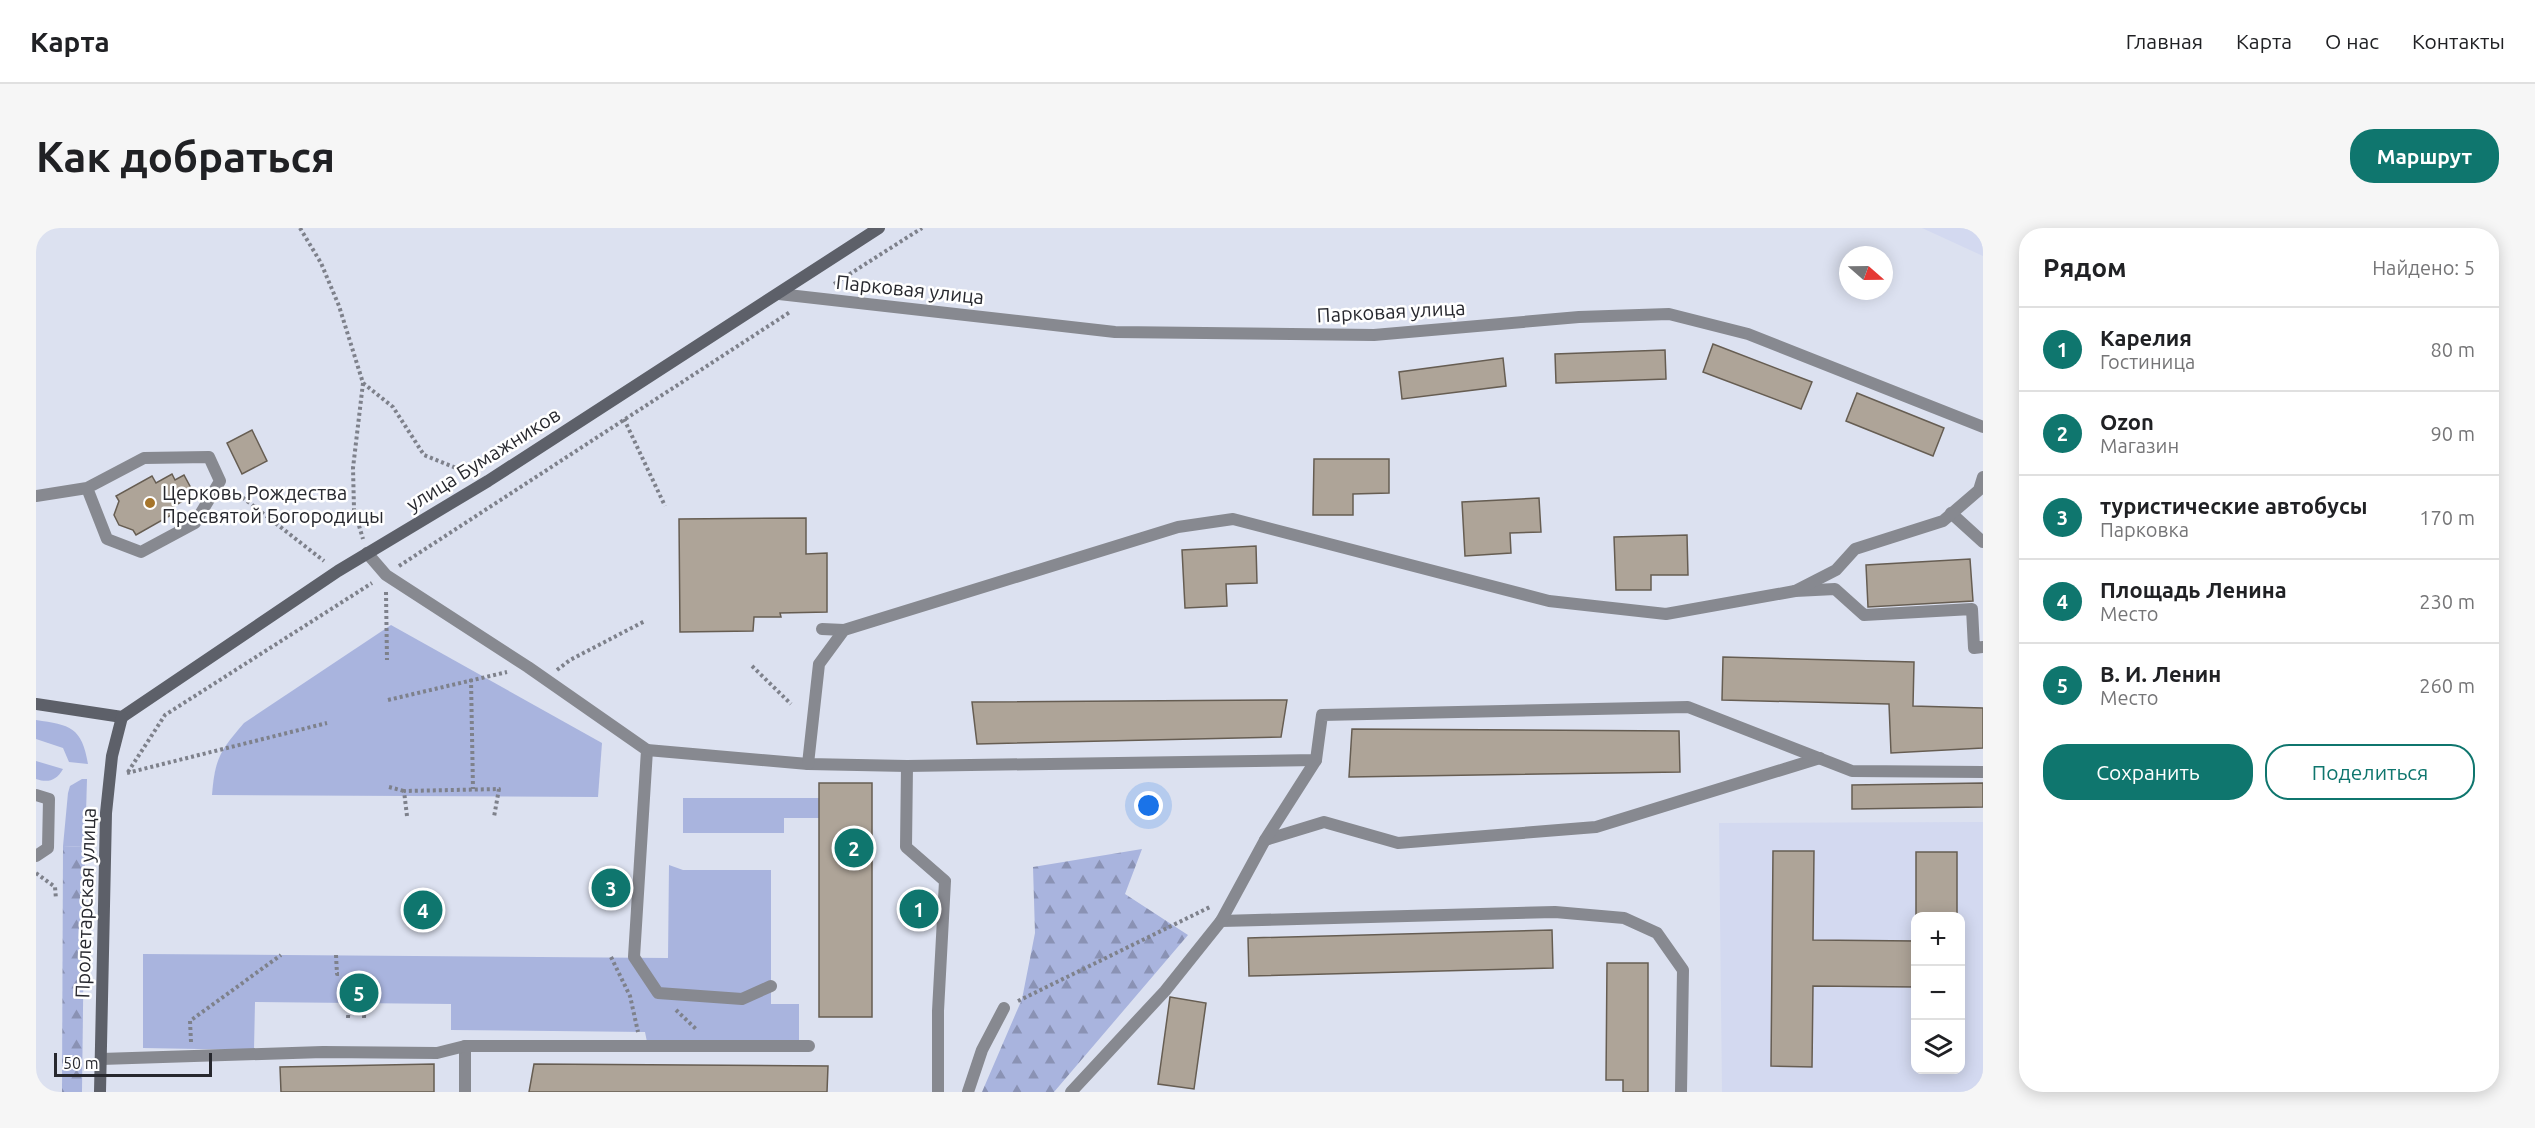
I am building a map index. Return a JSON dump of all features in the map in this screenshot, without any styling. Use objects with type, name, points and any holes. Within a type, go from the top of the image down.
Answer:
[{"type":"street","name":"улица Бумажников","points":[[122,717],[338,571],[488,481],[879,228]]},
{"type":"street","name":"Парковая улица","points":[[779,294],[1115,332],[1374,335],[1579,316],[1669,314],[1748,334],[1983,428]]},
{"type":"street","points":[[36,496],[87,488],[144,458],[209,457],[220,481],[195,523],[141,552],[107,539],[87,488]]},
{"type":"street","points":[[1795,591],[1836,570],[1855,549],[1943,521],[1979,490],[1983,477]]},
{"type":"street","points":[[1951,513],[1983,542]]},
{"type":"street","points":[[822,629],[844,630],[1178,527],[1233,519],[1549,601],[1666,614],[1795,591],[1835,589],[1864,615],[1972,609],[1974,648],[1983,647]]},
{"type":"street","points":[[368,553],[386,575],[528,667],[647,750],[808,764],[906,766],[1316,760]]},
{"type":"street","points":[[808,764],[819,664],[844,630]]},
{"type":"street","points":[[36,704],[122,717]]},
{"type":"street","points":[[1071,1092],[1165,992],[1221,921],[1265,840],[1316,760],[1322,715],[1688,707],[1852,771],[1983,772]]},
{"type":"street","name":"Пролетарская улица","points":[[100,1092],[103,877],[109,775],[122,717]]},
{"type":"street","points":[[647,750],[634,957],[658,993],[742,999],[771,986]]},
{"type":"street","points":[[1265,840],[1324,822],[1398,843],[1596,827],[1820,758]]},
{"type":"street","points":[[906,766],[906,847],[945,881],[938,1011],[938,1092]]},
{"type":"street","points":[[36,795],[49,799],[48,848],[36,856]]},
{"type":"street","points":[[1221,921],[1555,912],[1624,918],[1657,933],[1683,970],[1681,1092]]},
{"type":"street","points":[[968,1092],[982,1050],[1004,1008]]},
{"type":"street","points":[[101,1059],[323,1052],[437,1053],[465,1046],[809,1046]]},
{"type":"street","points":[[465,1046],[465,1092]]},
{"type":"path","points":[[300,228],[321,263],[339,306],[363,383],[353,468],[354,509],[368,553]]},
{"type":"path","points":[[127,773],[165,715],[386,575],[922,228]]},
{"type":"path","points":[[363,383],[393,407],[424,455],[488,481]]},
{"type":"path","points":[[624,419],[665,506]]},
{"type":"path","points":[[220,481],[338,571]]},
{"type":"path","points":[[386,575],[387,660]]},
{"type":"path","points":[[570,660],[645,621]]},
{"type":"path","points":[[752,666],[791,704]]},
{"type":"path","points":[[388,700],[528,667]]},
{"type":"path","points":[[471,680],[472,789]]},
{"type":"path","points":[[109,775],[127,773],[327,723]]},
{"type":"path","points":[[389,787],[404,791],[499,789],[494,817]]},
{"type":"path","points":[[404,791],[407,816]]},
{"type":"path","points":[[36,873],[55,886],[56,899]]},
{"type":"path","points":[[1004,1008],[1235,895]]},
{"type":"path","points":[[191,1057],[190,1021],[281,955]]},
{"type":"path","points":[[336,956],[337,974],[342,974]]},
{"type":"path","points":[[611,957],[630,996],[640,1045]]},
{"type":"path","points":[[658,993],[713,1045]]},
{"type":"path","points":[[348,1018],[349,999]]},
{"type":"path","points":[[364,1018],[365,999]]},
{"type":"shaded area","points":[[1922,228],[1983,228],[1983,256]]},
{"type":"shaded area","points":[[1983,822],[1983,1092],[1722,1092],[1719,823]]},
{"type":"green space","points":[[391,625],[602,743],[598,797],[212,795],[220,756],[244,723]]},
{"type":"green space","points":[[36,720],[66,726],[78,735],[88,764],[69,762],[63,748],[36,739]]},
{"type":"green space","points":[[36,761],[63,769],[51,780],[36,779]]},
{"type":"green space","points":[[82,779],[87,779],[85,847],[63,846],[68,793],[70,786]]},
{"type":"green space","points":[[683,798],[819,798],[819,818],[784,818],[784,833],[683,833]]},
{"type":"green space","points":[[63,846],[85,847],[82,1092],[62,1092]]},
{"type":"green space","points":[[1142,849],[1125,894],[1188,935],[1054,1092],[982,1092],[1022,999],[1035,933],[1033,867]]},
{"type":"green space","points":[[669,865],[683,870],[771,870],[771,1004],[799,1004],[799,1041],[647,1042],[645,1032],[451,1030],[451,1004],[255,1002],[254,1050],[143,1048],[143,954],[668,958]]},
{"type":"building","points":[[1713,344],[1812,382],[1801,409],[1703,372]]},
{"type":"building","points":[[1665,350],[1666,379],[1556,383],[1555,354]]},
{"type":"building","points":[[1503,358],[1506,386],[1402,399],[1399,372]]},
{"type":"building","points":[[1857,393],[1944,428],[1933,456],[1846,421]]},
{"type":"building","points":[[252,430],[267,461],[242,474],[227,443]]},
{"type":"building","points":[[1314,459],[1389,459],[1389,493],[1353,494],[1353,515],[1313,515]]},
{"type":"building","name":"Церковь Рождества Пресвятой Богородицы","points":[[172,474],[175,480],[184,475],[192,490],[183,495],[185,500],[170,508],[173,514],[136,535],[133,530],[119,525],[114,515],[119,501],[116,496],[152,476],[156,483]]},
{"type":"building","points":[[1539,498],[1541,532],[1510,533],[1511,553],[1465,556],[1462,502]]},
{"type":"building","points":[[806,518],[806,554],[827,553],[827,612],[780,613],[781,617],[754,617],[753,631],[680,632],[679,519]]},
{"type":"building","points":[[1687,535],[1688,575],[1651,575],[1651,590],[1616,590],[1614,537]]},
{"type":"building","points":[[1256,546],[1257,583],[1226,584],[1227,606],[1185,608],[1182,550]]},
{"type":"building","points":[[1970,559],[1973,601],[1868,607],[1866,565]]},
{"type":"building","points":[[1723,657],[1914,662],[1913,706],[1983,708],[1983,748],[1891,753],[1889,704],[1722,700]]},
{"type":"building","points":[[1287,700],[1281,737],[977,744],[972,702]]},
{"type":"building","points":[[1352,729],[1679,731],[1680,772],[1349,777]]},
{"type":"building","points":[[819,783],[872,783],[872,1017],[819,1017]]},
{"type":"building","points":[[1983,783],[1983,807],[1852,809],[1852,785]]},
{"type":"building","points":[[1773,851],[1814,851],[1813,940],[1911,941],[1911,987],[1813,986],[1812,1067],[1771,1066]]},
{"type":"building","points":[[1916,852],[1957,852],[1957,912],[1916,912]]},
{"type":"building","points":[[1552,930],[1553,968],[1249,976],[1248,938]]},
{"type":"building","points":[[1607,963],[1648,963],[1648,1092],[1623,1092],[1623,1080],[1606,1080]]},
{"type":"building","points":[[1170,997],[1206,1003],[1194,1089],[1158,1084]]},
{"type":"building","points":[[434,1064],[434,1092],[281,1092],[280,1067]]},
{"type":"building","points":[[534,1064],[828,1066],[827,1092],[529,1092]]},
{"type":"place","name":"Церковь Рождества Пресвятой Богородицы","points":[[150,503]]},
{"type":"place","name":"Ozon","points":[[854,848]]},
{"type":"place","name":"туристические автобусы","points":[[611,888]]},
{"type":"place","name":"Карелия","points":[[919,909]]},
{"type":"place","name":"Площадь Ленина","points":[[423,910]]},
{"type":"place","name":"В. И. Ленин","points":[[359,993]]}]
